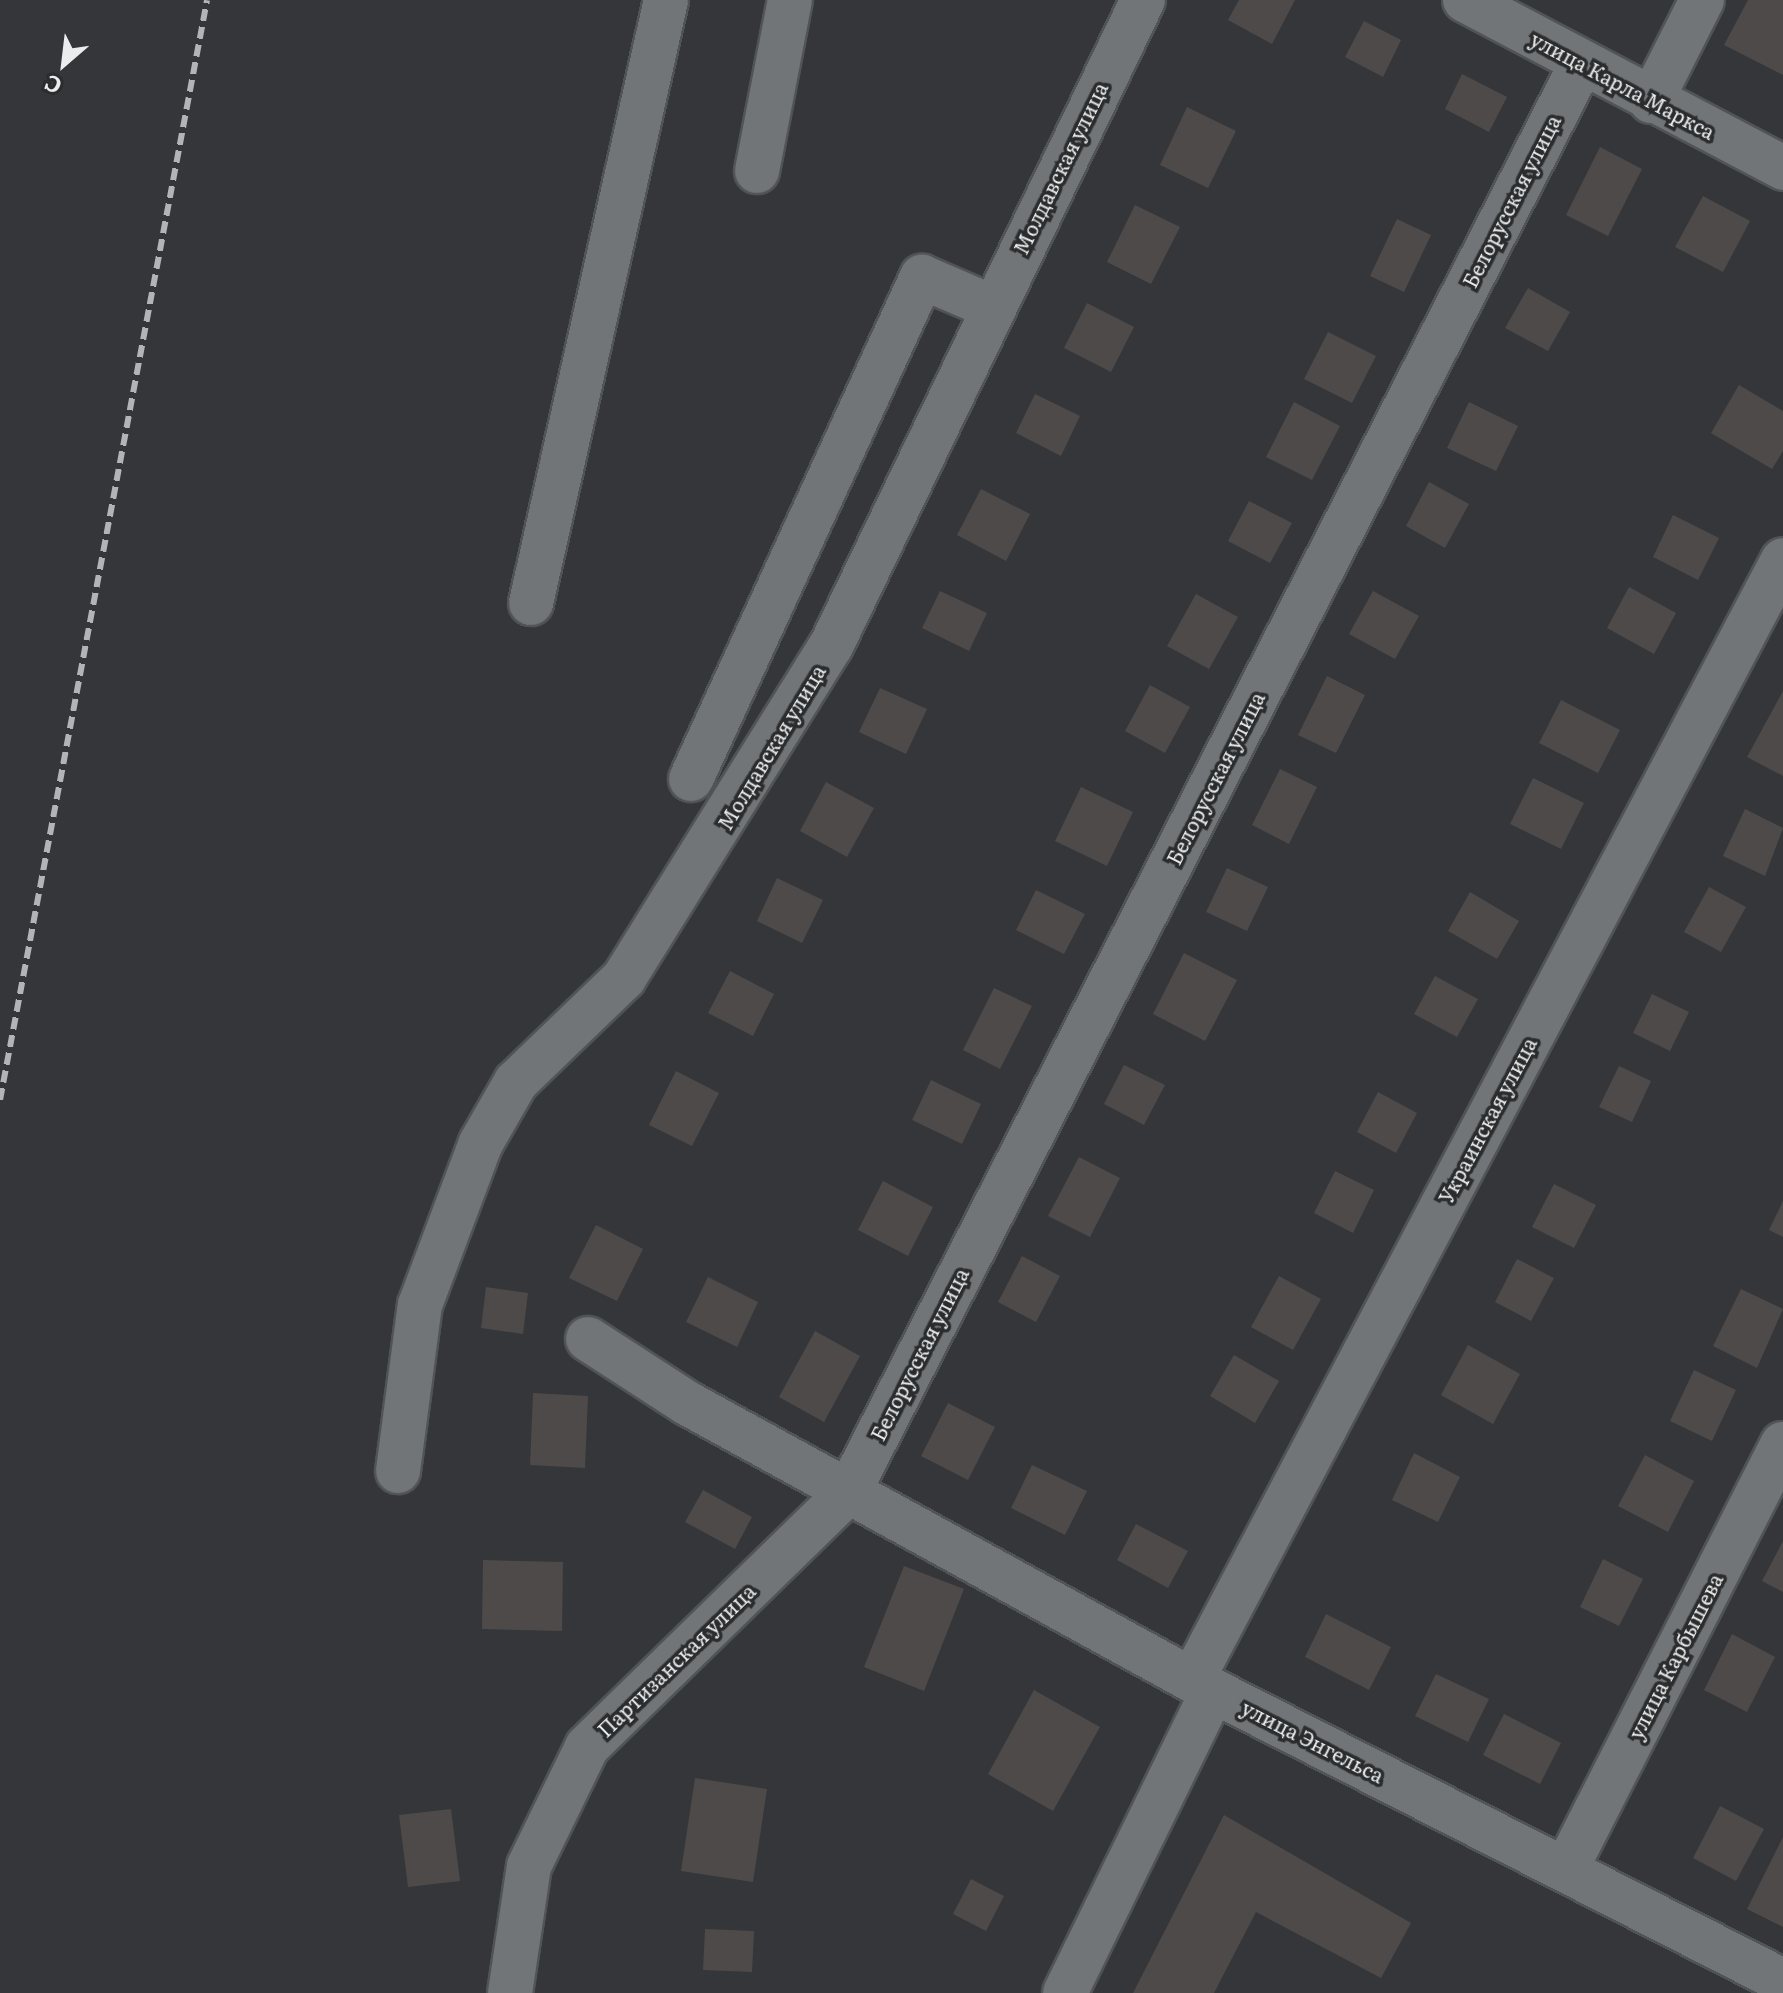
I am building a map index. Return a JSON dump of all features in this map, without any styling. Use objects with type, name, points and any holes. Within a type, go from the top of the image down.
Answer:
[{"type":"street","points":[[531,603],[666,0]]},
{"type":"street","points":[[757,171],[790,0]]},
{"type":"street","name":"Молдавская улица","points":[[398,1471],[420,1305],[481,1143],[516,1082],[624,978],[685,890],[831,646],[992,307],[1143,0]]},
{"type":"street","name":"улица Карла Маркса","points":[[1465,0],[1581,65],[1783,168]]},
{"type":"street","points":[[1651,101],[1702,0]]},
{"type":"street","name":"Белорусская улица","points":[[849,1491],[1581,65]]},
{"type":"street","points":[[691,779],[922,277],[992,307]]},
{"type":"street","name":"Украинская улица","points":[[1065,1993],[1202,1686],[1783,560]]},
{"type":"street","name":"улица Энгельса","points":[[588,1339],[849,1491],[1202,1686],[1783,1981]]},
{"type":"street","name":"улица Карбышева","points":[[1566,1869],[1783,1444]]},
{"type":"street","name":"Партизанская улица","points":[[510,1993],[529,1866],[587,1747],[849,1491]]},
{"type":"building","points":[[1239,0],[1295,0],[1272,44],[1228,20]]},
{"type":"building","points":[[1748,0],[1783,0],[1783,75],[1724,45]]},
{"type":"building","points":[[1364,21],[1401,40],[1383,77],[1345,57]]},
{"type":"building","points":[[1462,74],[1507,97],[1489,132],[1445,109]]},
{"type":"building","points":[[1187,107],[1236,131],[1208,188],[1160,165]]},
{"type":"building","points":[[1600,147],[1642,169],[1608,236],[1566,215]]},
{"type":"building","points":[[1703,196],[1750,221],[1723,272],[1675,247]]},
{"type":"building","points":[[1135,205],[1180,227],[1151,284],[1107,262]]},
{"type":"building","points":[[1397,219],[1431,235],[1404,292],[1370,276]]},
{"type":"building","points":[[1528,288],[1570,312],[1548,351],[1505,328]]},
{"type":"building","points":[[1087,303],[1134,327],[1111,372],[1064,348]]},
{"type":"building","points":[[1328,332],[1376,356],[1352,403],[1304,379]]},
{"type":"building","points":[[1739,385],[1783,411],[1783,451],[1772,469],[1711,433]]},
{"type":"building","points":[[1035,394],[1080,416],[1061,456],[1016,433]]},
{"type":"building","points":[[1294,402],[1340,426],[1312,480],[1266,457]]},
{"type":"building","points":[[1469,402],[1518,426],[1496,471],[1447,448]]},
{"type":"building","points":[[1429,482],[1469,504],[1445,548],[1406,526]]},
{"type":"building","points":[[981,489],[1030,514],[1006,561],[957,535]]},
{"type":"building","points":[[1249,501],[1292,523],[1270,563],[1228,541]]},
{"type":"building","points":[[1673,515],[1719,538],[1698,580],[1653,557]]},
{"type":"building","points":[[1629,587],[1676,613],[1654,654],[1607,628]]},
{"type":"building","points":[[940,591],[987,613],[969,651],[922,628]]},
{"type":"building","points":[[1373,591],[1419,616],[1395,659],[1349,634]]},
{"type":"building","points":[[1196,594],[1238,617],[1209,669],[1167,646]]},
{"type":"building","points":[[1327,676],[1365,695],[1336,753],[1298,735]]},
{"type":"building","points":[[1150,685],[1190,707],[1165,753],[1125,731]]},
{"type":"building","points":[[880,688],[927,709],[906,754],[859,732]]},
{"type":"building","points":[[1783,691],[1783,776],[1747,757]]},
{"type":"building","points":[[1561,700],[1620,730],[1598,773],[1539,743]]},
{"type":"building","points":[[1280,769],[1317,787],[1289,844],[1252,825]]},
{"type":"building","points":[[1533,778],[1584,803],[1561,849],[1510,824]]},
{"type":"building","points":[[826,782],[874,808],[847,857],[800,831]]},
{"type":"building","points":[[1081,787],[1133,812],[1107,866],[1055,841]]},
{"type":"building","points":[[1745,809],[1783,828],[1765,876],[1723,856]]},
{"type":"building","points":[[1227,868],[1268,887],[1247,931],[1206,912]]},
{"type":"building","points":[[777,878],[823,900],[802,943],[757,921]]},
{"type":"building","points":[[1709,887],[1746,907],[1721,952],[1684,932]]},
{"type":"building","points":[[1036,890],[1085,914],[1064,954],[1016,930]]},
{"type":"building","points":[[1470,892],[1519,921],[1497,959],[1448,931]]},
{"type":"building","points":[[1184,953],[1237,980],[1205,1041],[1153,1014]]},
{"type":"building","points":[[730,971],[774,994],[753,1036],[708,1013]]},
{"type":"building","points":[[1435,976],[1478,999],[1457,1037],[1414,1014]]},
{"type":"building","points":[[994,988],[1032,1006],[1000,1069],[963,1050]]},
{"type":"building","points":[[1652,994],[1689,1012],[1670,1051],[1633,1033]]},
{"type":"building","points":[[1124,1065],[1165,1085],[1144,1125],[1104,1104]]},
{"type":"building","points":[[1619,1066],[1651,1081],[1632,1122],[1599,1107]]},
{"type":"building","points":[[676,1071],[719,1093],[692,1146],[649,1125]]},
{"type":"building","points":[[931,1080],[981,1104],[962,1144],[912,1120]]},
{"type":"building","points":[[1378,1092],[1417,1113],[1396,1153],[1357,1132]]},
{"type":"building","points":[[1079,1157],[1120,1178],[1090,1237],[1048,1216]]},
{"type":"building","points":[[1335,1171],[1374,1190],[1353,1233],[1314,1213]]},
{"type":"building","points":[[883,1181],[933,1207],[908,1256],[858,1230]]},
{"type":"building","points":[[1554,1184],[1596,1205],[1574,1248],[1532,1227]]},
{"type":"building","points":[[1783,1201],[1783,1237],[1769,1230]]},
{"type":"building","points":[[596,1225],[643,1249],[617,1301],[569,1278]]},
{"type":"building","points":[[1022,1256],[1060,1276],[1036,1322],[998,1302]]},
{"type":"building","points":[[1517,1259],[1554,1278],[1531,1321],[1495,1302]]},
{"type":"building","points":[[1279,1276],[1321,1299],[1293,1350],[1251,1327]]},
{"type":"building","points":[[708,1277],[758,1302],[737,1347],[686,1322]]},
{"type":"building","points":[[486,1287],[528,1293],[523,1334],[481,1328]]},
{"type":"building","points":[[1741,1289],[1783,1309],[1757,1368],[1713,1346]]},
{"type":"building","points":[[815,1331],[860,1356],[824,1422],[779,1397]]},
{"type":"building","points":[[1468,1345],[1520,1374],[1493,1424],[1441,1395]]},
{"type":"building","points":[[1234,1355],[1279,1381],[1255,1423],[1210,1396]]},
{"type":"building","points":[[1694,1370],[1736,1390],[1712,1441],[1670,1421]]},
{"type":"building","points":[[533,1393],[588,1396],[585,1468],[530,1465]]},
{"type":"building","points":[[948,1403],[995,1427],[968,1480],[921,1456]]},
{"type":"building","points":[[1414,1453],[1460,1477],[1438,1522],[1392,1500]]},
{"type":"building","points":[[1645,1455],[1694,1481],[1668,1532],[1618,1506]]},
{"type":"building","points":[[1032,1465],[1087,1491],[1065,1535],[1011,1508]]},
{"type":"building","points":[[703,1490],[752,1517],[735,1549],[685,1522]]},
{"type":"building","points":[[1136,1524],[1188,1551],[1168,1588],[1117,1560]]},
{"type":"building","points":[[1783,1541],[1783,1592],[1762,1581]]},
{"type":"building","points":[[1603,1559],[1643,1579],[1619,1626],[1580,1607]]},
{"type":"building","points":[[483,1560],[563,1562],[562,1631],[482,1629]]},
{"type":"building","points":[[904,1566],[964,1589],[924,1691],[864,1667]]},
{"type":"building","points":[[1326,1614],[1391,1647],[1369,1690],[1305,1657]]},
{"type":"building","points":[[1732,1634],[1775,1657],[1747,1712],[1704,1690]]},
{"type":"building","points":[[1436,1674],[1489,1699],[1468,1742],[1415,1716]]},
{"type":"building","points":[[1034,1690],[1100,1727],[1053,1811],[988,1774]]},
{"type":"building","points":[[1504,1714],[1561,1743],[1540,1784],[1483,1755]]},
{"type":"building","points":[[695,1778],[767,1789],[753,1882],[681,1871]]},
{"type":"building","points":[[1720,1806],[1764,1829],[1736,1881],[1693,1858]]},
{"type":"building","points":[[451,1809],[460,1881],[408,1887],[399,1815]]},
{"type":"building","points":[[1224,1815],[1411,1923],[1381,1978],[1256,1912],[1214,1993],[1133,1993]]},
{"type":"building","points":[[1783,1837],[1783,1927],[1747,1909]]},
{"type":"building","points":[[971,1879],[1004,1896],[986,1931],[953,1914]]},
{"type":"building","points":[[705,1929],[754,1931],[752,1972],[703,1970]]},
{"type":"railway","points":[[0,1100],[207,0]]}]
